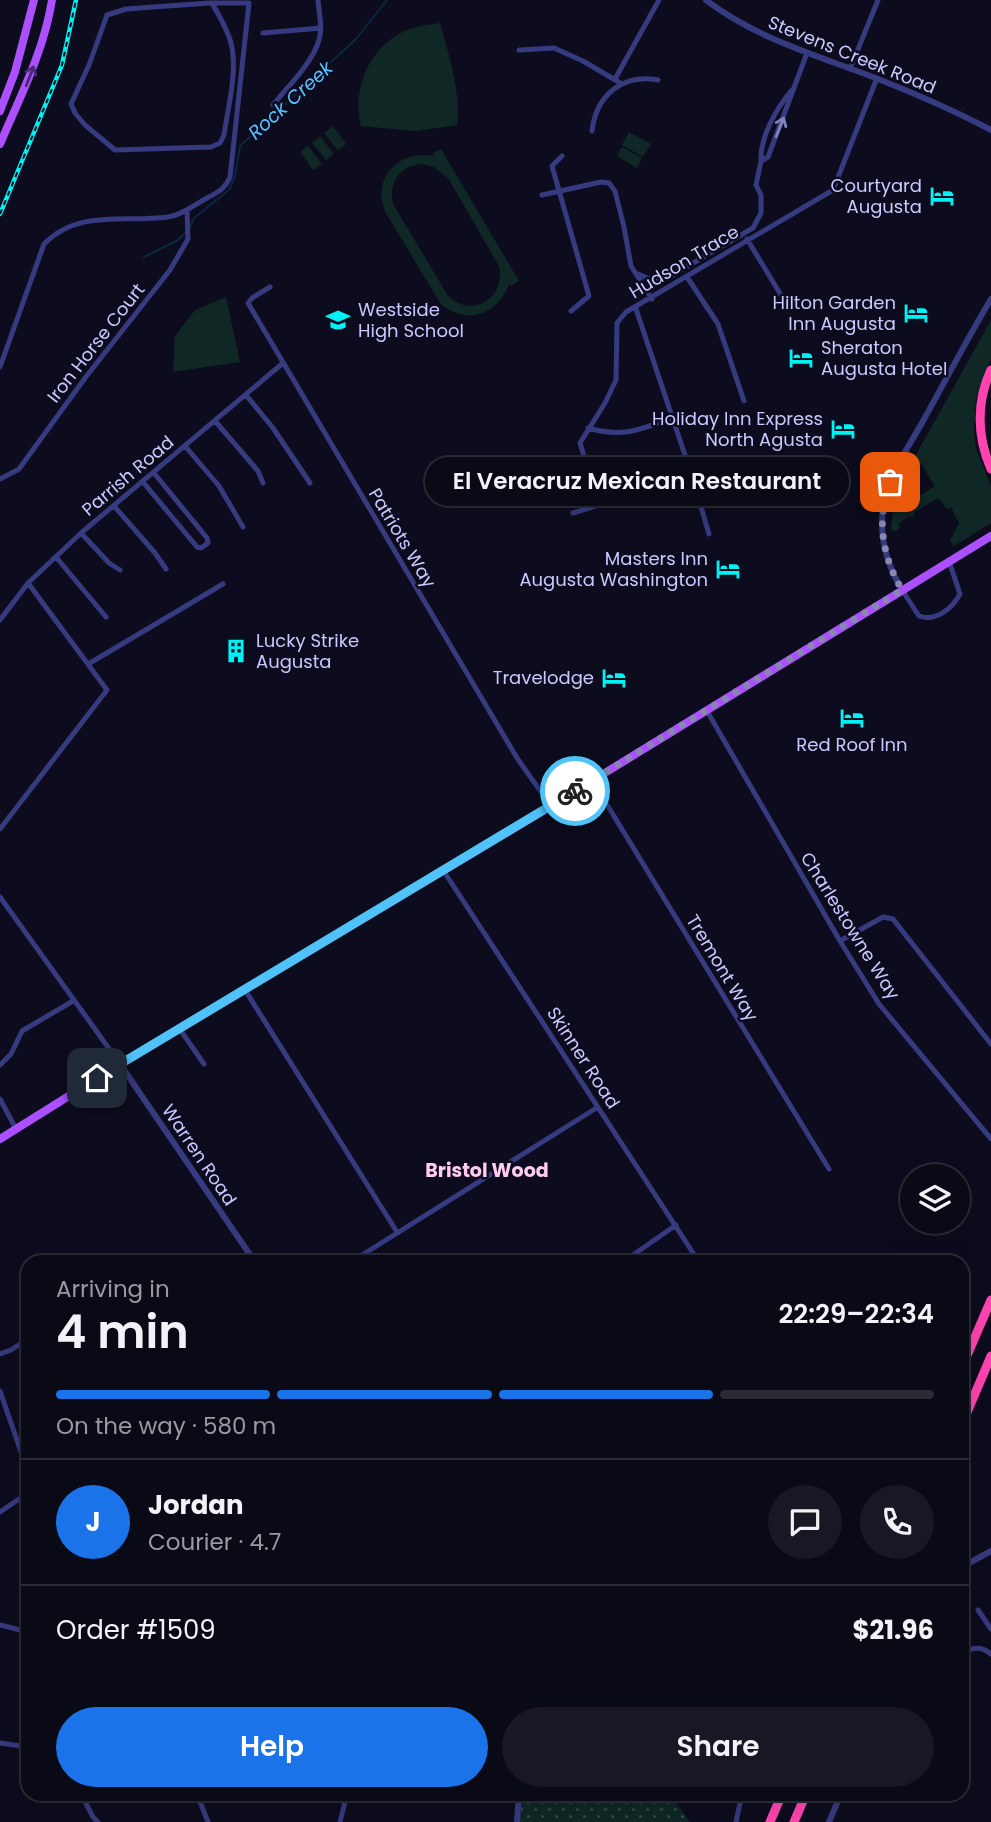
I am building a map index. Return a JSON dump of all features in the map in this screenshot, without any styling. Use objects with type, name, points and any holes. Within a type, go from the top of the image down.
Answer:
[{"type":"highway","points":[[991,370],[980,402],[979,426],[991,469]]},
{"type":"highway","points":[[969,1351],[991,1300]]},
{"type":"highway","points":[[969,1407],[991,1356]]},
{"type":"highway","points":[[770,1822],[779,1801]]},
{"type":"highway","points":[[794,1822],[803,1801]]},
{"type":"main road","points":[[0,111],[15,72],[34,0]]},
{"type":"main road","points":[[0,144],[30,78],[52,0]]},
{"type":"main road","points":[[0,1139],[991,536]]},
{"type":"street","points":[[273,105],[310,58],[319,41],[321,28],[318,0]]},
{"type":"street","points":[[615,79],[659,0]]},
{"type":"street","name":"Stevens Creek Road","points":[[706,0],[748,27],[807,53],[877,78],[991,130]]},
{"type":"street","points":[[850,69],[878,0]]},
{"type":"street","points":[[0,367],[44,244],[55,233],[92,219],[170,217],[226,187],[230,177],[249,2],[212,3],[127,9],[107,15],[71,104],[75,114],[115,150],[211,147],[220,143],[233,71],[232,44],[212,3]]},
{"type":"street","points":[[263,33],[321,28]]},
{"type":"street","points":[[519,50],[554,48],[622,84]]},
{"type":"street","points":[[638,274],[655,281],[671,276],[753,228],[761,213],[761,195],[756,185],[761,161],[760,150],[776,113],[793,88],[807,53]]},
{"type":"street","points":[[592,131],[601,101],[622,84],[645,78],[658,80]]},
{"type":"street","name":"Hudson Trace","points":[[587,428],[605,403],[615,380],[617,323],[626,312],[636,309],[747,239],[833,190],[877,78]]},
{"type":"street","points":[[972,120],[991,124]]},
{"type":"street","points":[[562,156],[552,166],[589,296],[572,310]]},
{"type":"street","points":[[542,195],[601,181],[608,183],[615,191],[631,266],[652,299]]},
{"type":"street","name":"Iron Horse Court","points":[[0,479],[19,469],[85,377],[170,270],[188,239],[187,210]]},
{"type":"street","points":[[747,239],[783,300]]},
{"type":"street","points":[[687,277],[718,324],[744,401]]},
{"type":"street","name":"Patriots Way","points":[[270,287],[248,303],[518,759],[551,806]]},
{"type":"street","points":[[950,561],[960,594],[956,602],[938,615],[929,618],[919,616],[893,576],[882,540],[883,511],[886,492],[904,454],[991,299]]},
{"type":"street","points":[[636,309],[709,534]]},
{"type":"street","name":"Parrish Road","points":[[0,620],[29,583],[81,533],[284,363]]},
{"type":"street","points":[[246,394],[310,483]]},
{"type":"street","points":[[599,505],[580,443],[587,428],[608,434],[621,434],[672,418]]},
{"type":"street","points":[[215,421],[258,471],[263,483]]},
{"type":"street","points":[[185,446],[219,486],[243,527]]},
{"type":"street","points":[[143,482],[195,545],[205,547],[207,538],[154,473]]},
{"type":"street","points":[[573,513],[692,476]]},
{"type":"street","points":[[114,506],[166,569]]},
{"type":"street","points":[[81,533],[109,563],[120,570]]},
{"type":"street","points":[[56,557],[106,617]]},
{"type":"street","points":[[0,829],[107,690],[90,663],[29,583]]},
{"type":"street","points":[[90,663],[223,584]]},
{"type":"street","name":"Charlestowne Way","points":[[707,711],[879,1004],[991,1139]]},
{"type":"street","name":"Tremont Way","points":[[592,780],[829,1170]]},
{"type":"street","name":"Skinner Road","points":[[443,870],[695,1255]]},
{"type":"street","points":[[0,897],[120,1064]]},
{"type":"street","points":[[840,941],[883,917],[893,919],[991,1044]]},
{"type":"street","points":[[245,990],[397,1232]]},
{"type":"street","points":[[0,1065],[11,1054],[22,1031],[73,1001]]},
{"type":"street","points":[[179,1028],[204,1064]]},
{"type":"street","name":"Warren Road","points":[[120,1064],[250,1255]]},
{"type":"street","points":[[0,1100],[16,1129]]},
{"type":"street","points":[[362,1255],[598,1107]]},
{"type":"street","points":[[633,1255],[676,1225]]},
{"type":"street","points":[[0,1354],[21,1344]]},
{"type":"street","points":[[0,1391],[21,1452]]},
{"type":"street","points":[[0,1512],[21,1498]]},
{"type":"street","points":[[969,1563],[991,1551]]},
{"type":"street","points":[[978,1610],[991,1629]]},
{"type":"street","points":[[0,1625],[21,1630]]},
{"type":"street","points":[[969,1649],[984,1648],[991,1654]]},
{"type":"street","points":[[0,1743],[21,1746]]},
{"type":"street","points":[[85,1801],[98,1822]]},
{"type":"street","points":[[200,1801],[208,1822]]},
{"type":"street","points":[[340,1822],[345,1801]]},
{"type":"street","points":[[517,1822],[518,1801]]},
{"type":"street","points":[[736,1822],[740,1801]]},
{"type":"street","points":[[829,1822],[838,1801]]},
{"type":"green space","points":[[440,23],[456,86],[457,125],[416,131],[361,126],[359,97],[366,70],[373,58],[394,37],[407,30]]},
{"type":"green space","points":[[333,126],[346,144],[338,150],[324,133]]},
{"type":"green space","points":[[629,132],[651,144],[643,157],[622,145]]},
{"type":"green space","points":[[320,136],[334,154],[326,160],[312,143]]},
{"type":"green space","points":[[308,146],[322,164],[313,170],[300,152]]},
{"type":"green space","points":[[622,147],[642,158],[637,168],[617,156]]},
{"type":"green space","points":[[441,149],[519,281],[511,286],[509,284],[497,303],[480,314],[460,314],[440,303],[386,213],[382,201],[385,178],[391,169],[409,157],[434,156],[433,153]],"holes":[[[415,165],[434,167],[448,178],[499,266],[500,277],[492,296],[477,305],[457,303],[448,296],[393,204],[394,182],[403,171]]]},
{"type":"green space","points":[[226,297],[240,362],[173,372],[175,336],[195,310]]},
{"type":"green space","points":[[991,320],[991,358],[976,399],[974,430],[976,449],[991,486],[991,523],[954,546],[950,541],[959,523],[951,507],[947,509],[938,498],[915,512],[913,518],[910,516],[899,523],[900,527],[896,532],[891,529],[894,499],[897,499],[902,507],[935,486],[919,461],[914,463],[913,460]]},
{"type":"green space","points":[[518,1801],[675,1801],[690,1822],[517,1822]]},
{"type":"waterway","name":"Rock Creek","points":[[189,229],[194,218],[229,190],[235,176],[240,146],[356,39],[387,0]]},
{"type":"waterway","name":"Rock Creek","points":[[144,257],[178,240],[185,233]]},
{"type":"railway","points":[[0,214],[62,65],[76,0]]},
{"type":"way so far","points":[[575,791],[902,590],[893,576],[882,540],[884,502],[890,482]]},
{"type":"place","name":"Courtyard Augusta","points":[[942,196]]},
{"type":"place","name":"Hilton Garden Inn Augusta","points":[[916,313]]},
{"type":"place","name":"Westside High School","points":[[338,320]]},
{"type":"place","name":"Sheraton Augusta Hotel","points":[[801,358]]},
{"type":"place","name":"Holiday Inn Express North Agusta","points":[[843,429]]},
{"type":"place","name":"El Veracruz Mexican Restaurant","points":[[890,482]]},
{"type":"place","name":"Masters Inn Augusta Washington","points":[[728,569]]},
{"type":"place","name":"Lucky Strike Augusta","points":[[236,651]]},
{"type":"place","name":"Travelodge","points":[[614,678]]},
{"type":"place","name":"Red Roof Inn","points":[[852,718]]},
{"type":"district","name":"Bristol Wood","points":[[487,1170]]},
{"type":"route","points":[[97,1078],[575,791]]}]
